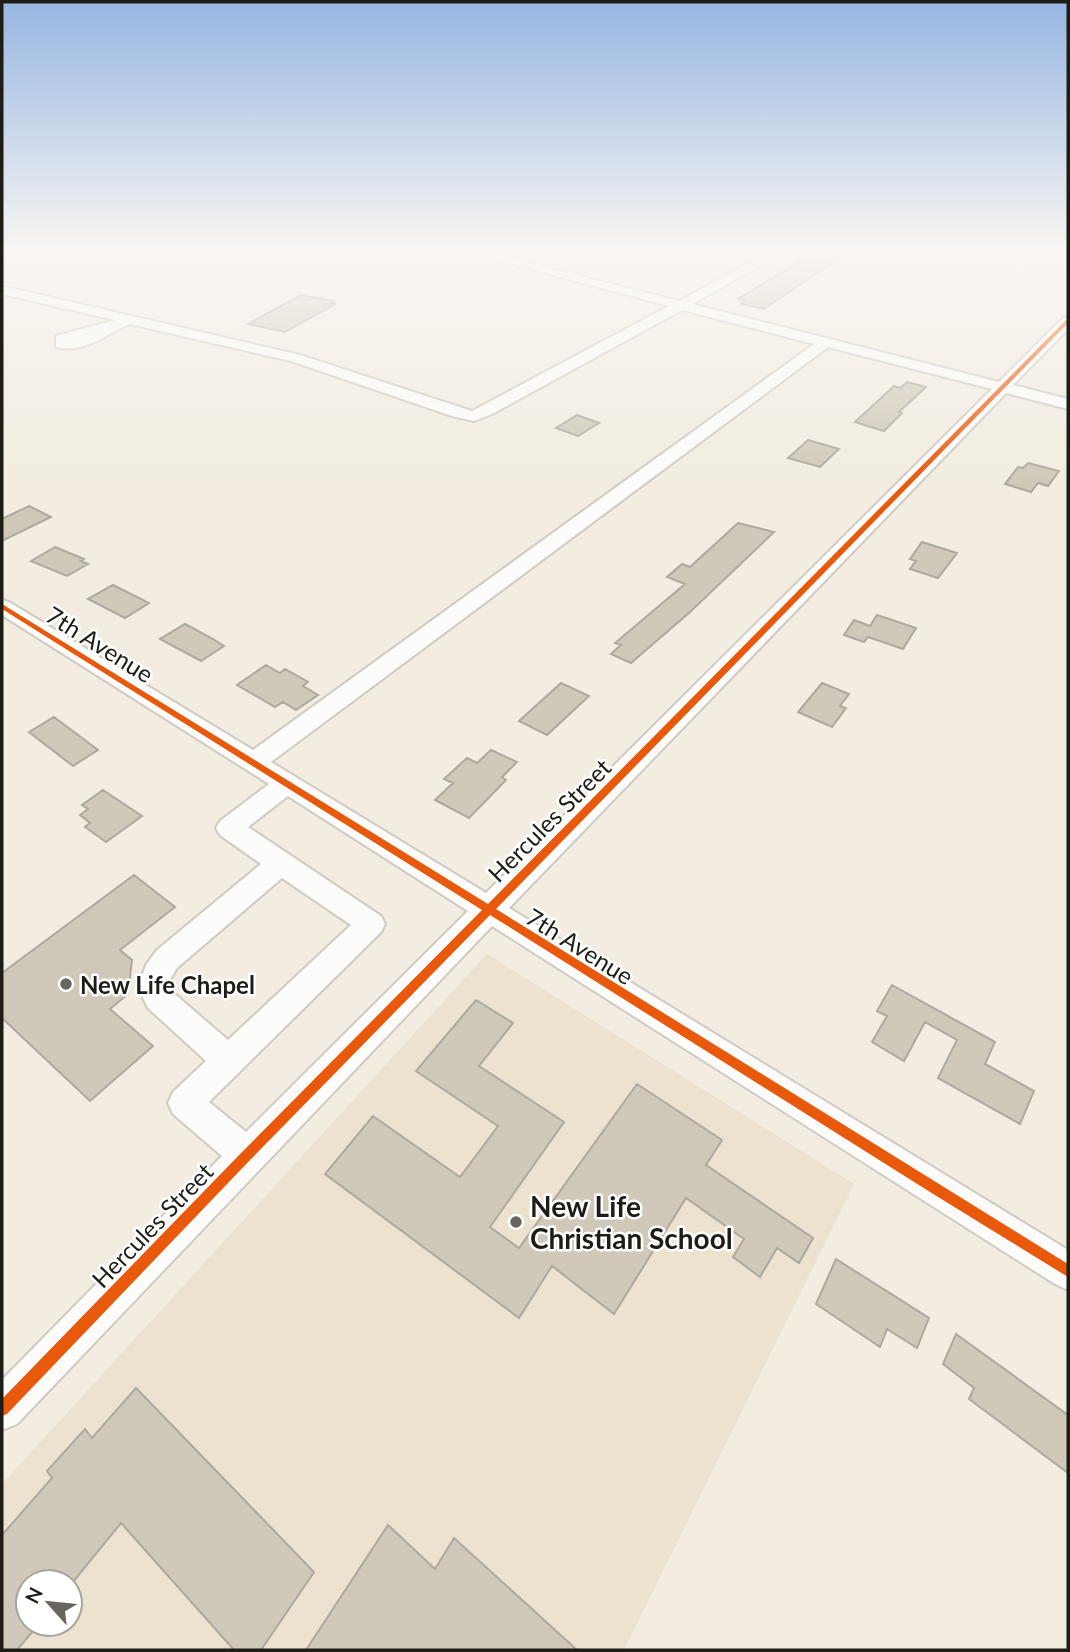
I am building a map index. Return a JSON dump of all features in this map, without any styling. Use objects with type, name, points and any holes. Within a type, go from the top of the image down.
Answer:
[{"type":"street","points":[[174,330],[295,358],[458,413],[474,415],[636,330]]},
{"type":"street","points":[[783,330],[1068,404]]},
{"type":"street","name":"Hercules Street","points":[[2,1409],[487,910],[1059,330]]},
{"type":"street","points":[[254,762],[827,341]]},
{"type":"street","name":"7th Avenue","points":[[2,606],[1068,1271]]},
{"type":"street","points":[[229,1061],[159,999],[153,988],[157,974],[167,959],[281,863]]},
{"type":"lane","points":[[247,1155],[185,1103],[372,924],[229,828],[288,782]]},
{"type":"shaded area","points":[[487,954],[854,1184],[624,1650],[2,1650],[2,1484]]},
{"type":"building","points":[[907,382],[926,387],[899,412],[902,413],[884,431],[855,422],[894,386],[900,388]]},
{"type":"building","points":[[577,415],[599,423],[578,436],[556,428]]},
{"type":"building","points":[[808,440],[839,449],[820,467],[788,458]]},
{"type":"building","points":[[1028,463],[1059,471],[1048,486],[1038,483],[1031,492],[1005,484],[1018,467],[1023,468]]},
{"type":"building","points":[[29,506],[51,517],[2,541],[2,519]]},
{"type":"building","points":[[738,523],[774,532],[690,612],[631,663],[611,654],[621,645],[615,643],[685,584],[667,577],[682,564],[690,567]]},
{"type":"building","points":[[922,542],[957,553],[938,578],[910,569],[916,561],[910,559]]},
{"type":"building","points":[[55,547],[84,559],[81,561],[88,564],[67,576],[31,561]]},
{"type":"building","points":[[113,585],[149,603],[125,618],[88,599]]},
{"type":"building","points":[[877,615],[916,628],[903,649],[868,637],[864,642],[844,635],[854,620],[870,626]]},
{"type":"building","points":[[185,624],[224,646],[201,661],[160,639]]},
{"type":"building","points":[[266,665],[280,673],[285,669],[308,682],[303,686],[318,695],[296,710],[283,702],[275,707],[237,685]]},
{"type":"building","points":[[561,683],[589,696],[547,735],[519,721]]},
{"type":"building","points":[[822,683],[849,694],[840,706],[846,708],[832,727],[798,712]]},
{"type":"building","points":[[54,717],[98,750],[73,766],[29,732]]},
{"type":"building","points":[[491,750],[517,762],[502,777],[506,780],[469,818],[435,800],[453,783],[444,779],[467,758],[477,763]]},
{"type":"building","points":[[103,790],[142,816],[106,842],[85,827],[90,823],[80,815],[88,809],[82,805]]},
{"type":"building","name":"New Life Chapel","points":[[134,875],[175,907],[120,950],[132,960],[128,994],[110,1009],[153,1046],[90,1101],[2,1018],[2,973]]},
{"type":"building","points":[[892,985],[995,1042],[985,1064],[1034,1091],[1020,1124],[938,1078],[957,1040],[925,1022],[904,1061],[872,1042],[887,1016],[877,1011]]},
{"type":"building","points":[[476,1000],[513,1023],[479,1066],[564,1122],[490,1227],[519,1248],[637,1084],[722,1140],[706,1165],[813,1238],[799,1263],[777,1248],[760,1277],[733,1257],[744,1239],[686,1198],[614,1314],[552,1266],[519,1318],[325,1174],[373,1116],[460,1177],[498,1126],[416,1071]]},
{"type":"building","points":[[836,1259],[929,1318],[917,1348],[887,1329],[880,1347],[816,1304]]},
{"type":"building","points":[[956,1334],[1068,1415],[1068,1473],[969,1399],[974,1388],[943,1364]]},
{"type":"building","points":[[136,1388],[314,1572],[261,1650],[234,1650],[121,1523],[84,1568],[14,1568],[14,1638],[27,1638],[17,1650],[2,1650],[2,1535],[52,1478],[47,1471],[85,1429],[92,1438]]},
{"type":"building","points":[[388,1525],[435,1569],[454,1538],[577,1650],[306,1650]]},
{"type":"cycle path","points":[[2,1409],[247,1155],[1059,330]]},
{"type":"cycle path","points":[[2,606],[1068,1271]]},
{"type":"place","name":"New Life Chapel","points":[[66,984]]},
{"type":"place","name":"New Life Christian School","points":[[516,1222]]}]
